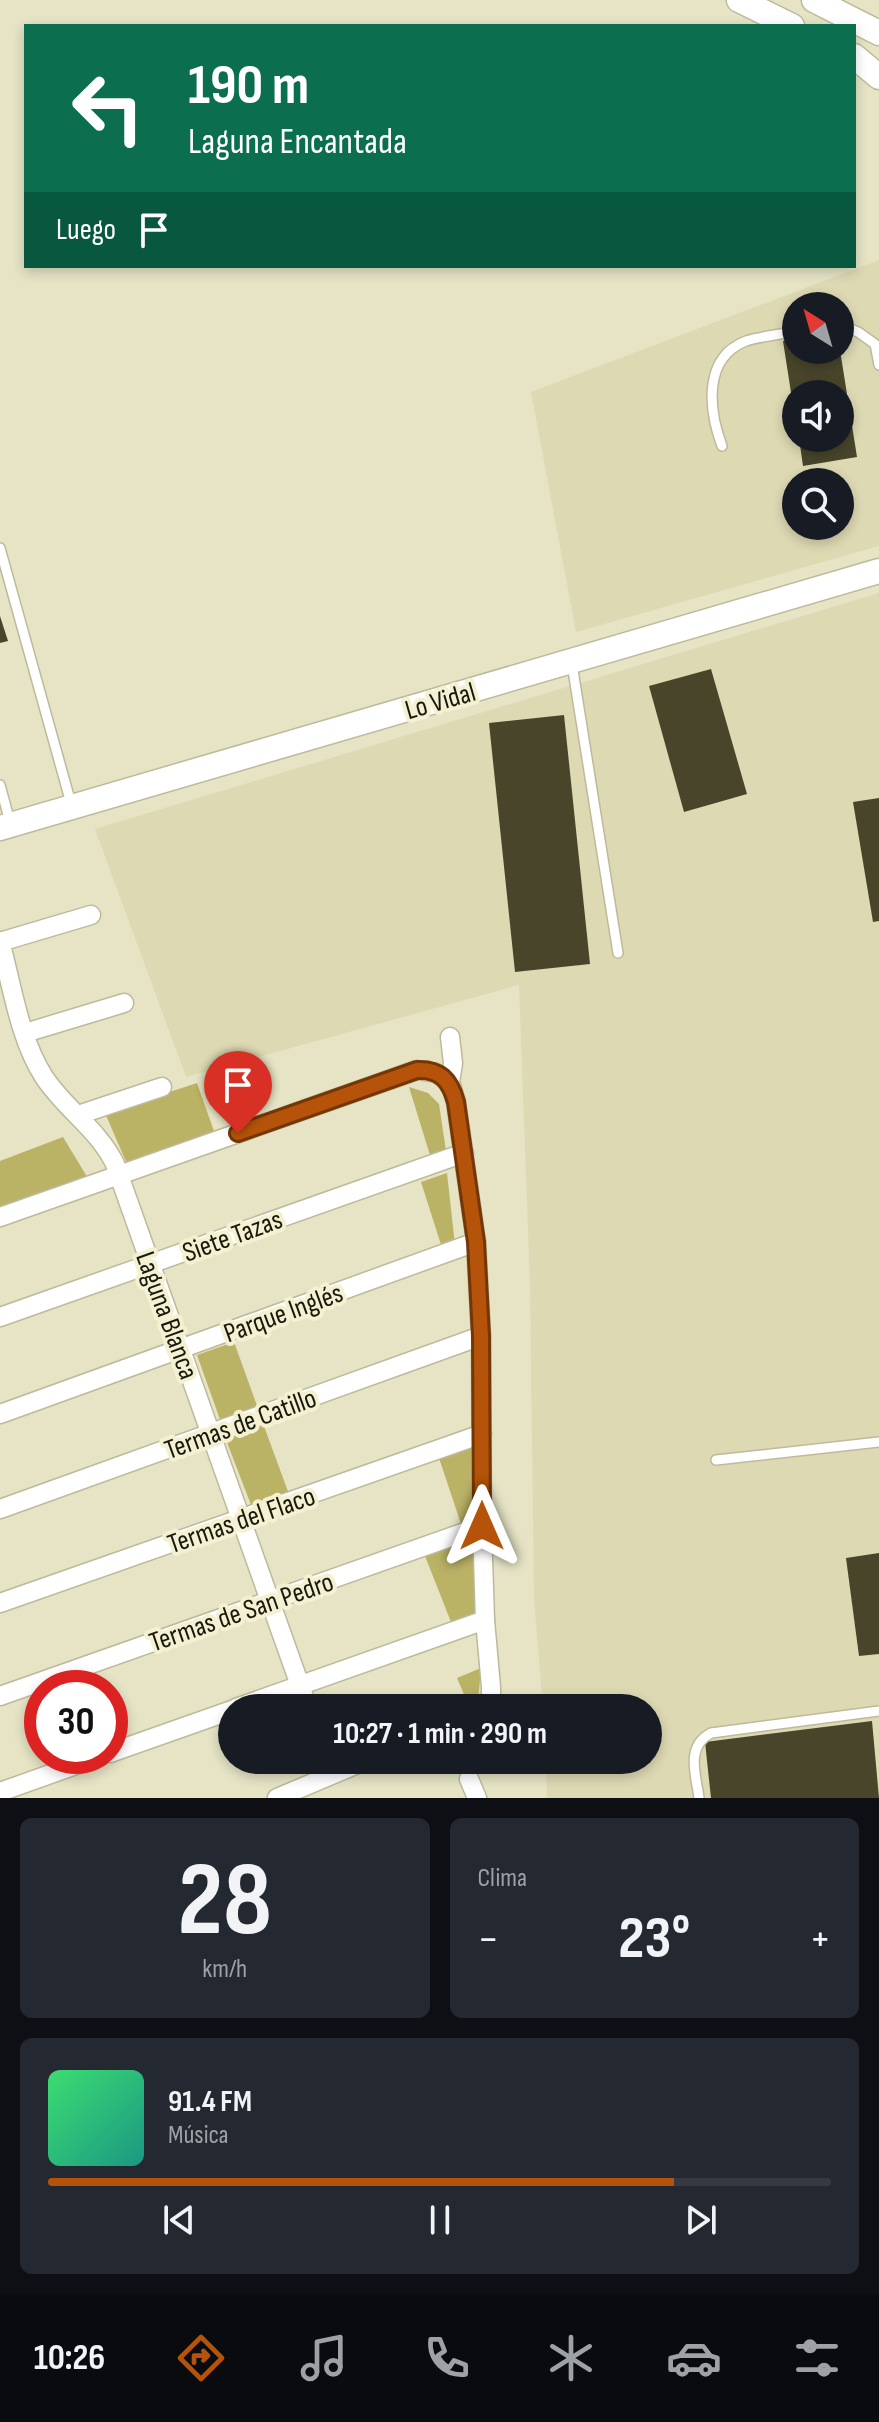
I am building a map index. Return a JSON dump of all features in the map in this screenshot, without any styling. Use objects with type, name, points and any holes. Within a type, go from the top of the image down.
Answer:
[{"type":"main road","points":[[739,0],[787,24]]},
{"type":"main road","points":[[814,0],[879,33]]},
{"type":"main road","points":[[856,58],[879,77]]},
{"type":"main road","name":"Lo Vidal","points":[[5,827],[879,571]]},
{"type":"street","points":[[0,941],[91,915]]},
{"type":"street","name":"Laguna Blanca","points":[[0,941],[32,1054],[45,1079],[101,1140],[119,1176],[303,1694]]},
{"type":"street","points":[[25,1033],[124,1003]]},
{"type":"street","points":[[450,1037],[453,1063],[450,1082],[456,1102],[476,1242],[489,1694]]},
{"type":"street","points":[[0,1217],[417,1070],[436,1073],[450,1082]]},
{"type":"street","points":[[78,1115],[162,1087]]},
{"type":"street","name":"Siete Tazas","points":[[0,1317],[464,1153]]},
{"type":"street","name":"Parque Inglés","points":[[0,1414],[476,1242]]},
{"type":"street","name":"Termas de Catillo","points":[[0,1509],[481,1336]]},
{"type":"street","name":"Termas del Flaco","points":[[0,1603],[482,1434]]},
{"type":"street","name":"Termas de San Pedro","points":[[0,1696],[482,1526]]},
{"type":"street","points":[[277,1694],[485,1620]]},
{"type":"street","points":[[128,1747],[218,1715]]},
{"type":"street","points":[[0,1792],[50,1774]]},
{"type":"street","points":[[277,1798],[317,1774]]},
{"type":"street","points":[[469,1779],[477,1798]]},
{"type":"lane","points":[[854,330],[875,344],[879,365]]},
{"type":"lane","points":[[722,446],[712,404],[713,379],[721,360],[743,343],[782,334]]},
{"type":"lane","points":[[0,548],[72,807]]},
{"type":"lane","points":[[571,661],[618,953]]},
{"type":"lane","points":[[0,785],[5,827]]},
{"type":"lane","points":[[716,1460],[879,1442]]},
{"type":"lane","points":[[699,1798],[694,1751],[699,1742],[711,1733],[879,1711]]},
{"type":"shaded area","points":[[879,260],[879,546],[576,632],[531,392],[782,297],[782,364],[854,364],[854,292],[795,292]]},
{"type":"shaded area","points":[[879,593],[879,1798],[547,1798],[546,1774],[662,1774],[662,1694],[542,1694],[534,1599],[530,1284],[519,985],[186,1077],[95,829]]},
{"type":"shaded area","points":[[197,1083],[215,1134],[127,1164],[105,1113]]},
{"type":"shaded area","points":[[409,1087],[428,1093],[439,1104],[448,1164],[434,1168]]},
{"type":"shaded area","points":[[63,1137],[89,1180],[0,1210],[0,1161]]},
{"type":"shaded area","points":[[447,1173],[456,1254],[445,1257],[421,1182]]},
{"type":"shaded area","points":[[234,1342],[260,1414],[223,1428],[197,1355]]},
{"type":"shaded area","points":[[261,1418],[290,1497],[253,1510],[223,1432]]},
{"type":"shaded area","points":[[471,1446],[473,1521],[461,1524],[439,1458]]},
{"type":"shaded area","points":[[477,1537],[479,1618],[453,1627],[425,1556]]},
{"type":"shaded area","points":[[481,1668],[479,1694],[464,1694],[457,1678]]},
{"type":"building","points":[[787,364],[842,364],[845,380],[789,380]]},
{"type":"building","points":[[854,438],[857,457],[803,466],[801,452],[854,452]]},
{"type":"building","points":[[0,616],[8,641],[0,643]]},
{"type":"building","points":[[711,669],[747,794],[684,812],[649,686]]},
{"type":"building","points":[[564,715],[590,964],[515,972],[489,723]]},
{"type":"building","points":[[879,798],[879,921],[873,922],[853,802]]},
{"type":"building","points":[[879,1553],[879,1654],[859,1656],[846,1558]]},
{"type":"building","points":[[872,1721],[879,1798],[711,1798],[705,1742]]},
{"type":"route","points":[[238,1133],[417,1070],[430,1070],[450,1082],[456,1102],[476,1242],[481,1336],[482,1526]]}]
